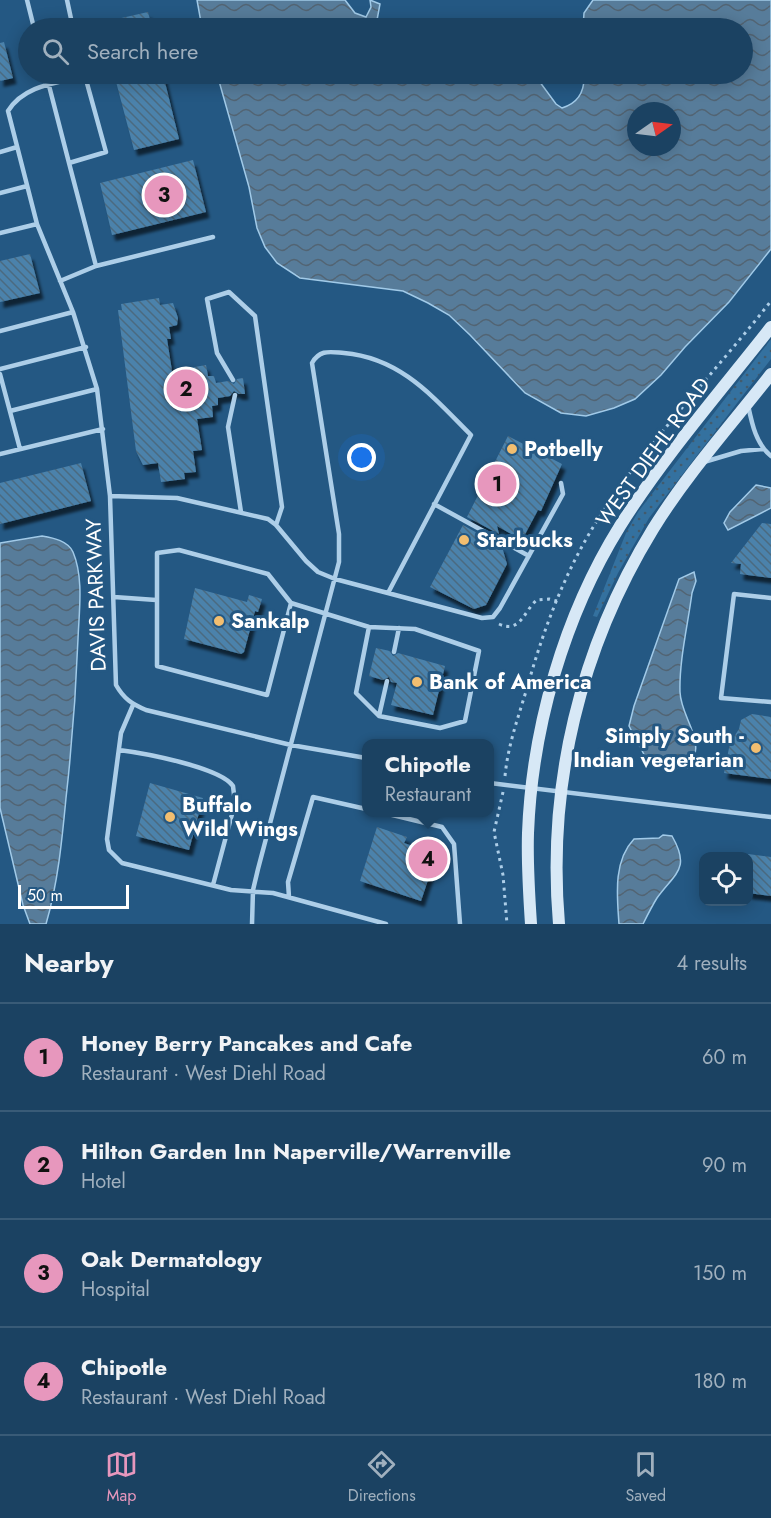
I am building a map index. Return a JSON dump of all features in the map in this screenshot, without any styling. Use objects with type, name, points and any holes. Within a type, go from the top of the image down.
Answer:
[{"type":"street","name":"WEST DIEHL ROAD","points":[[531,924],[528,833],[539,738],[554,676],[594,574],[634,506],[771,327]]},
{"type":"street","points":[[559,924],[557,843],[560,792],[578,697],[614,602],[654,528],[771,374]]},
{"type":"lane","points":[[27,0],[32,18]]},
{"type":"lane","points":[[67,0],[71,18]]},
{"type":"lane","points":[[0,113],[8,111],[20,96],[55,84]]},
{"type":"lane","points":[[69,163],[106,152],[87,84]]},
{"type":"lane","points":[[49,86],[96,266]]},
{"type":"lane","name":"DAVIS PARKWAY","points":[[8,111],[37,224],[86,347],[97,390],[110,496],[116,685],[122,696],[133,705]]},
{"type":"lane","points":[[0,152],[17,147]]},
{"type":"lane","points":[[0,193],[27,186]]},
{"type":"lane","points":[[0,233],[37,224]]},
{"type":"lane","points":[[60,281],[96,266],[213,237]]},
{"type":"lane","points":[[233,380],[217,354],[207,299],[230,292],[255,316],[282,507],[276,525]]},
{"type":"lane","points":[[0,331],[73,312]]},
{"type":"lane","points":[[0,369],[86,347]]},
{"type":"lane","points":[[252,924],[253,890],[339,562],[339,534],[312,363],[317,355],[325,351],[364,355],[402,372],[417,381],[471,435],[388,593]]},
{"type":"lane","points":[[0,374],[20,449]]},
{"type":"lane","points":[[10,411],[97,390]]},
{"type":"lane","points":[[235,395],[228,428],[241,512]]},
{"type":"lane","points":[[748,404],[755,433],[763,449],[771,456]]},
{"type":"lane","points":[[0,454],[103,429]]},
{"type":"lane","points":[[702,462],[741,451],[763,449]]},
{"type":"lane","points":[[110,496],[161,496],[268,519],[318,572],[335,579],[482,618],[493,617],[529,556],[563,494],[561,483]]},
{"type":"lane","points":[[435,504],[529,556]]},
{"type":"lane","points":[[291,603],[267,695],[157,666],[158,553],[179,550],[268,574],[291,603],[326,615],[369,627],[415,629],[479,651],[465,721],[440,728],[379,716],[356,693],[369,627]]},
{"type":"lane","points":[[771,598],[734,594],[721,698],[771,702]]},
{"type":"lane","points":[[114,597],[156,600]]},
{"type":"lane","points":[[394,652],[399,628]]},
{"type":"lane","points":[[379,716],[387,681]]},
{"type":"lane","points":[[362,757],[291,745],[133,705],[121,733],[107,840],[109,850],[122,863],[231,890],[253,890],[289,897],[386,924]]},
{"type":"lane","points":[[119,750],[137,752],[221,774],[233,786],[235,803],[213,885]]},
{"type":"lane","points":[[494,784],[771,817]]},
{"type":"lane","points":[[289,897],[288,882],[313,796],[362,808]]},
{"type":"lane","points":[[398,817],[442,827],[454,844],[459,924]]},
{"type":"path","points":[[495,622],[503,626],[512,626],[523,620],[537,600],[549,599],[557,602]]},
{"type":"path","points":[[501,809],[494,832],[503,875],[507,924]]},
{"type":"shaded area","points":[[771,339],[771,359],[649,518],[618,573],[597,617],[593,616],[626,533],[638,512]]},
{"type":"water","points":[[197,0],[345,0],[355,13],[366,17],[371,7],[370,0],[380,4],[377,18],[200,18]]},
{"type":"water","points":[[593,0],[771,0],[771,249],[729,302],[661,375],[635,399],[586,416],[561,413],[525,393],[449,315],[428,303],[403,291],[300,278],[277,263],[265,247],[257,228],[249,187],[220,84],[541,84],[556,104],[562,108],[577,100],[583,84],[753,84],[753,18],[584,18],[584,13]]},
{"type":"water","points":[[756,485],[771,488],[771,508],[728,530],[724,523],[730,512]]},
{"type":"water","points":[[42,536],[56,539],[71,548],[79,573],[80,606],[72,738],[57,877],[46,924],[30,924],[23,905],[0,808],[0,543]]},
{"type":"water","points":[[694,572],[696,581],[684,642],[680,692],[696,748],[690,768],[660,768],[648,762],[629,726],[679,579]]},
{"type":"water","points":[[663,835],[672,836],[678,847],[680,864],[678,870],[657,898],[643,924],[619,924],[619,868],[627,848],[634,839],[659,838]]},
{"type":"building","points":[[148,12],[150,18],[122,18]]},
{"type":"building","points":[[4,42],[13,78],[0,81],[0,43]]},
{"type":"building","points":[[117,84],[165,84],[179,139],[134,150]]},
{"type":"building","points":[[193,160],[206,212],[112,235],[100,183]]},
{"type":"building","points":[[30,254],[40,293],[0,302],[0,261]]},
{"type":"building","points":[[159,298],[160,305],[173,303],[178,318],[177,325],[169,327],[171,339],[167,339],[172,371],[206,365],[208,376],[214,376],[216,383],[228,381],[234,384],[237,379],[243,378],[245,394],[234,391],[230,396],[218,398],[218,405],[212,406],[213,417],[197,419],[202,450],[193,451],[196,472],[184,473],[185,479],[161,482],[158,463],[143,465],[136,451],[118,310],[122,310],[121,304]]},
{"type":"building","points":[[508,436],[562,464],[541,511],[538,510],[522,540],[497,526],[499,534],[467,517]]},
{"type":"building","points":[[81,463],[91,501],[0,524],[0,483]]},
{"type":"building","points":[[762,523],[771,524],[771,578],[740,574],[741,564],[731,563]]},
{"type":"building","points":[[463,525],[502,547],[507,564],[486,605],[474,609],[430,587]]},
{"type":"building","name":"Sankalp","points":[[195,588],[247,602],[249,595],[262,599],[258,612],[255,611],[244,652],[241,654],[184,639]]},
{"type":"building","name":"Bank of America","points":[[376,648],[390,651],[393,656],[398,653],[445,666],[433,715],[391,705],[397,683],[391,682],[389,677],[383,680],[369,676]]},
{"type":"building","points":[[752,714],[771,717],[771,779],[724,773],[730,743],[739,729],[741,720]]},
{"type":"building","name":"Buffalo Wild Wings","points":[[150,783],[203,798],[189,850],[136,836]]},
{"type":"building","points":[[377,827],[407,837],[404,843],[433,853],[428,870],[431,871],[421,901],[360,881]]},
{"type":"building","points":[[753,855],[771,857],[771,896],[753,894]]},
{"type":"place","name":"Oak Dermatology","points":[[164,195]]},
{"type":"place","name":"Hilton Garden Inn Naperville/Warrenville","points":[[186,389]]},
{"type":"place","name":"Potbelly","points":[[512,449]]},
{"type":"place","name":"Honey Berry Pancakes and Cafe","points":[[497,484]]},
{"type":"place","name":"Starbucks","points":[[464,540]]},
{"type":"place","name":"Sankalp","points":[[219,621]]},
{"type":"place","name":"Bank of America","points":[[417,682]]},
{"type":"place","name":"Simply South - Indian vegetarian","points":[[756,748]]},
{"type":"place","name":"Buffalo Wild Wings","points":[[170,817]]},
{"type":"place","name":"Chipotle","points":[[428,859]]}]
